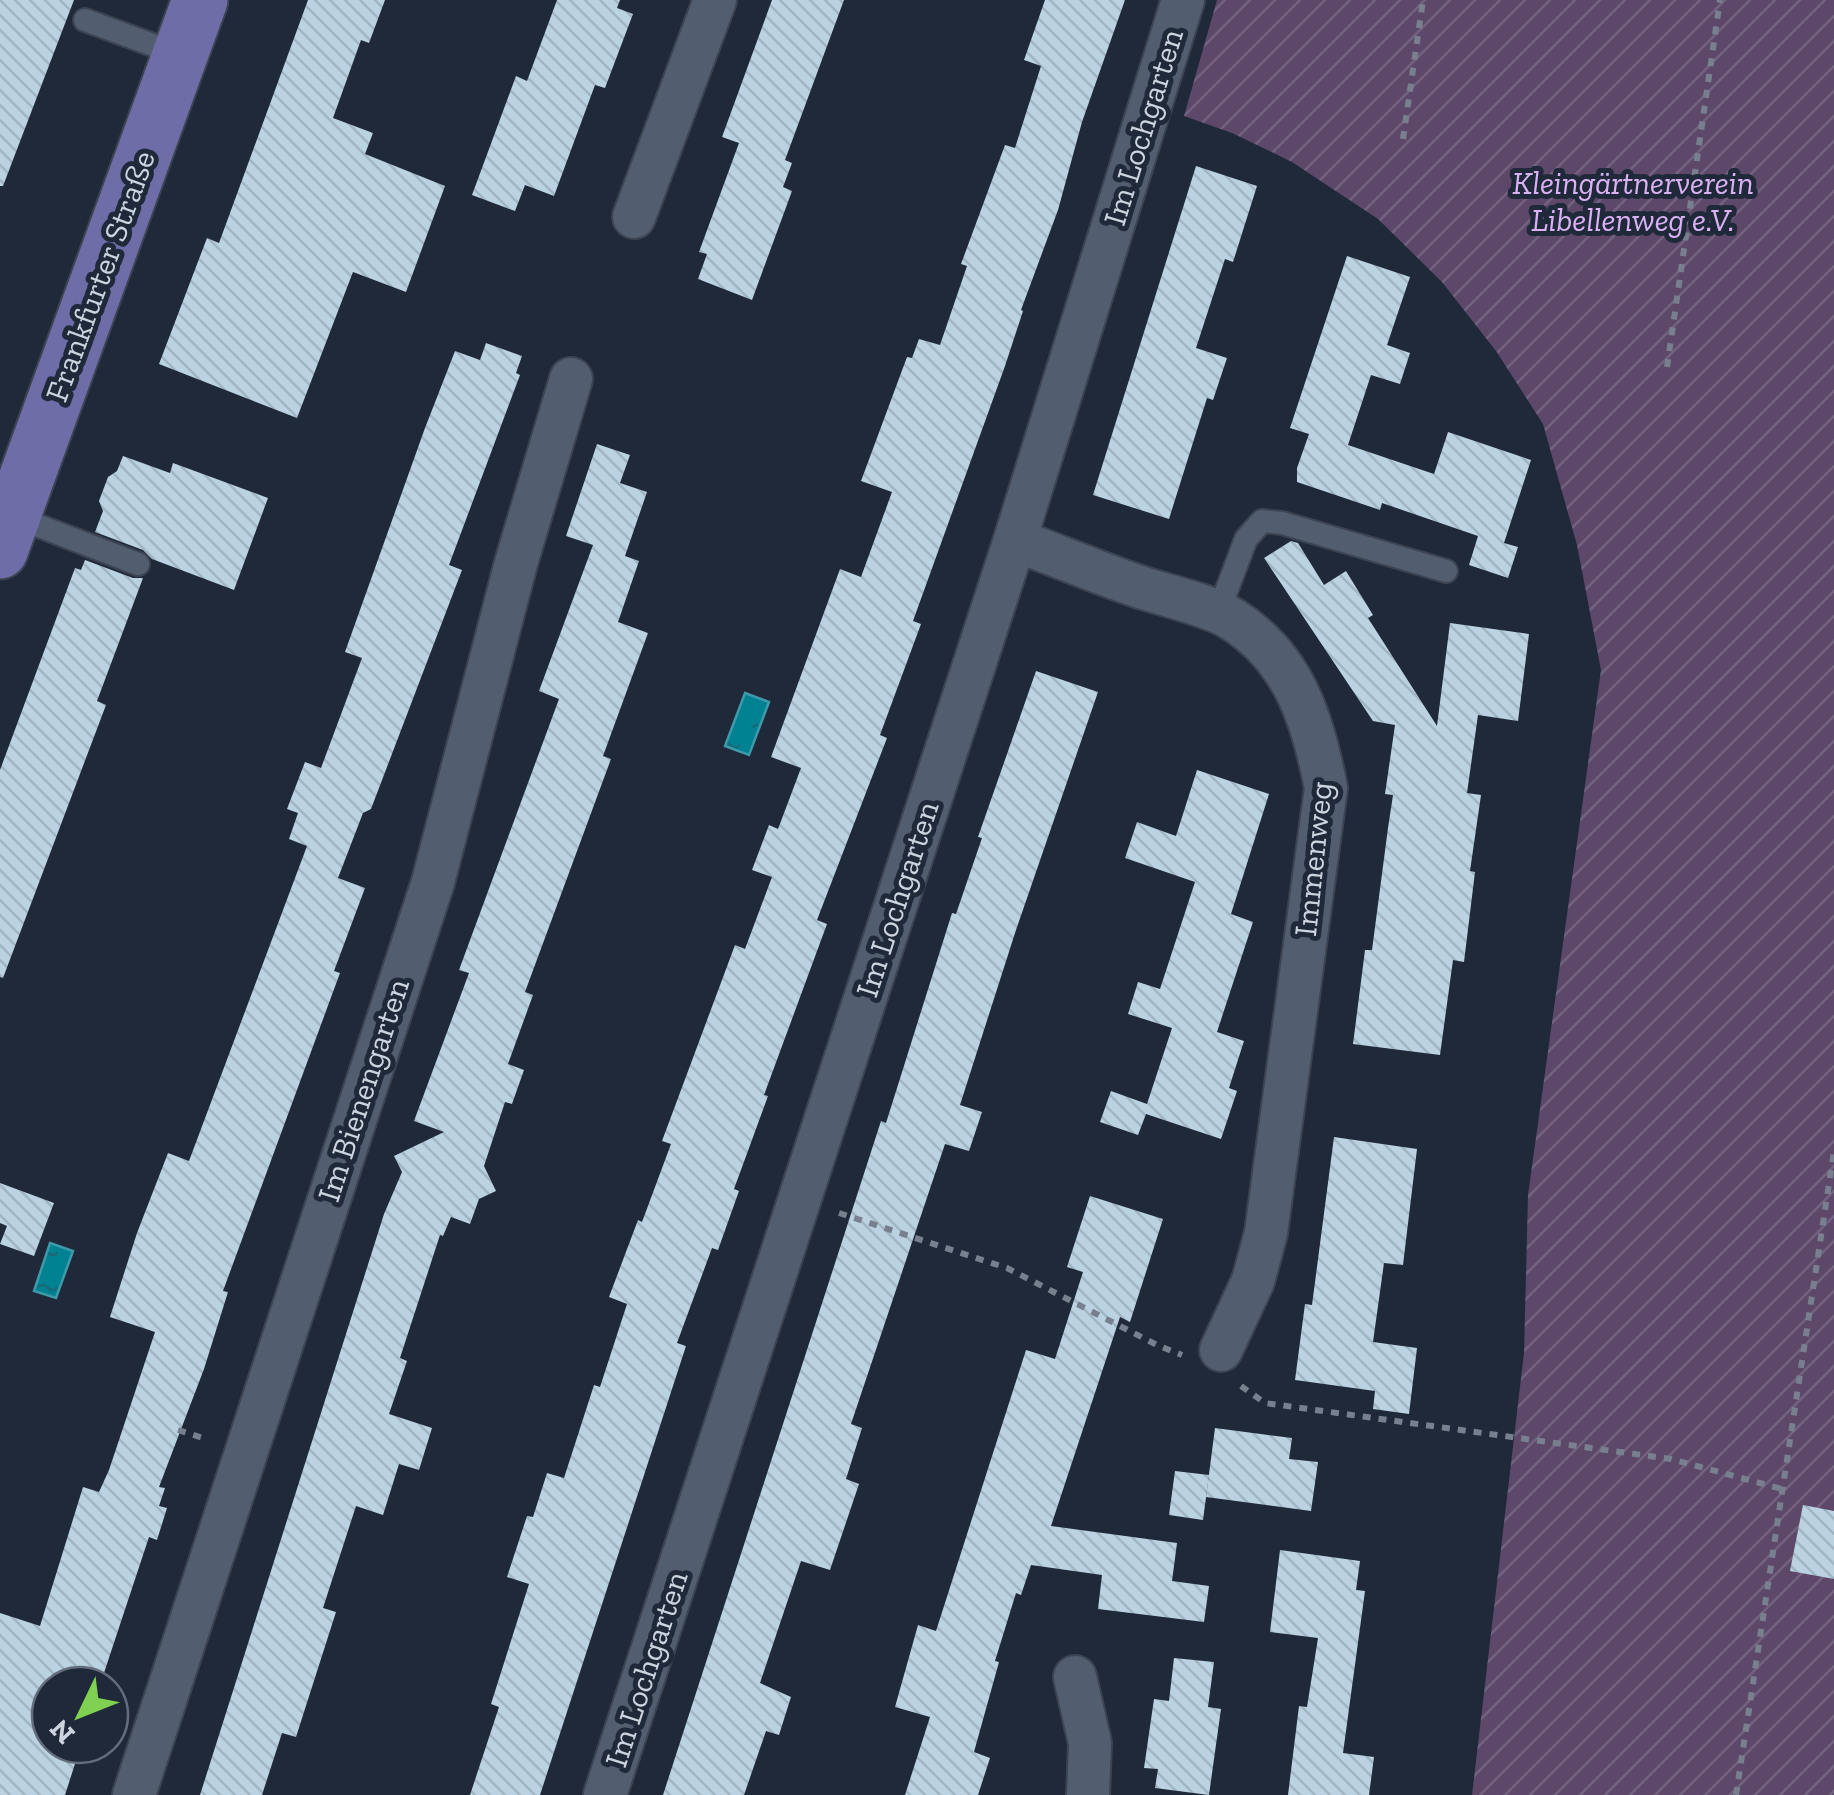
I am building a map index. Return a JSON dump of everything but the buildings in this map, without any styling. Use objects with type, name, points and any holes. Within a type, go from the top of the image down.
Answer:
[{"type":"main road","name":"Frankfurter Straße","points":[[6,534],[200,0]]},
{"type":"street","points":[[634,216],[714,0]]},
{"type":"street","name":"Im Lochgarten","points":[[605,1795],[1015,540],[1183,0]]},
{"type":"street","name":"Im Bienengarten","points":[[134,1795],[432,882],[516,563],[571,380]]},
{"type":"street","name":"Immenweg","points":[[1015,540],[1230,618],[1287,674],[1307,707],[1326,788],[1266,1232],[1253,1280],[1221,1350]]},
{"type":"street","points":[[1075,1677],[1090,1743],[1088,1795]]},
{"type":"lane","points":[[85,20],[180,56]]},
{"type":"lane","points":[[1218,614],[1246,539],[1262,521],[1282,522],[1446,571]]},
{"type":"lane","points":[[6,534],[138,564]]},
{"type":"path","points":[[1402,140],[1423,0]]},
{"type":"path","points":[[1667,366],[1720,0]]},
{"type":"path","points":[[1736,1795],[1834,1151]]},
{"type":"path","points":[[799,1200],[1007,1268],[1156,1345],[1186,1356],[1221,1350],[1235,1382],[1265,1403],[1672,1460],[1782,1489]]},
{"type":"green space","name":"Kleingärtnerverein Libellenweg e.V.","points":[[1217,0],[1834,0],[1834,1795],[1472,1795],[1524,1353],[1528,1195],[1601,670],[1577,545],[1543,424],[1496,351],[1442,282],[1378,219],[1292,162],[1232,133],[1184,116]]},
{"type":"water","points":[[745,693],[769,702],[749,755],[725,746]]},
{"type":"water","points":[[50,1243],[73,1251],[56,1298],[34,1291]]}]
